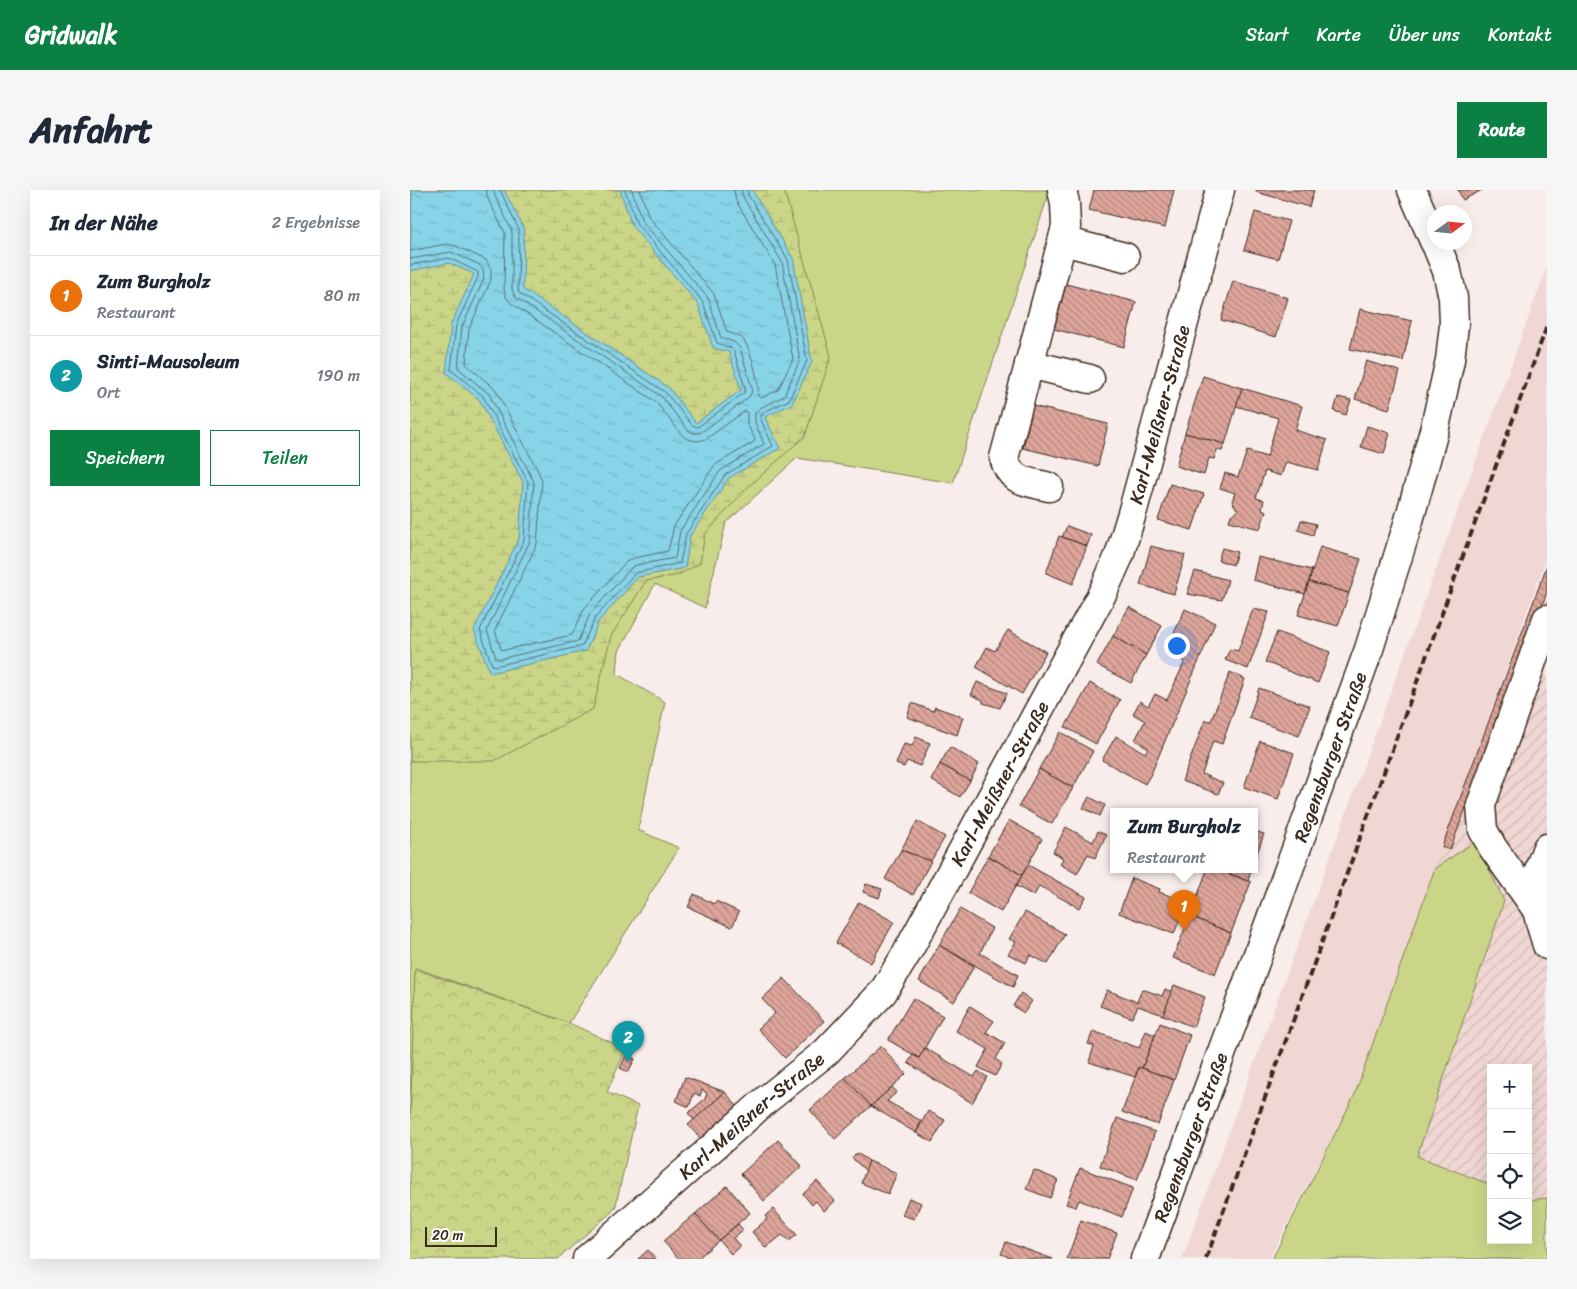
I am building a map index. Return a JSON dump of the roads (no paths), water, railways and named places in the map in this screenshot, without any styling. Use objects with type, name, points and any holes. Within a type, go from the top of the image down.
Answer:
[{"type":"street","points":[[1048,487],[1018,479],[1007,469],[1004,458],[1063,241],[1066,227],[1065,203],[1062,190]]},
{"type":"street","name":"Karl-Meißner-Straße","points":[[587,1259],[766,1100],[826,1052],[883,992],[907,953],[1080,636],[1119,556],[1180,341],[1220,190]]},
{"type":"street","name":"Regensburger Straße","points":[[1412,190],[1427,224]]},
{"type":"street","points":[[1063,241],[1124,257]]},
{"type":"street","name":"Regensburger Straße","points":[[1145,1259],[1250,978],[1362,667],[1408,524],[1435,427],[1450,360],[1454,326],[1454,298],[1447,271],[1438,250]]},
{"type":"street","points":[[1029,364],[1090,379]]},
{"type":"street","points":[[1537,910],[1493,848],[1483,830],[1481,805],[1547,620]]},
{"type":"street","points":[[1547,848],[1535,888],[1537,910],[1547,945]]},
{"type":"water","points":[[412,190],[504,190],[524,229],[523,289],[669,388],[696,423],[741,390],[729,352],[713,348],[698,304],[632,226],[620,190],[752,190],[793,258],[812,362],[792,404],[765,417],[780,448],[729,478],[690,536],[685,568],[638,577],[599,621],[586,651],[490,673],[474,630],[519,538],[523,482],[479,399],[446,373],[451,324],[474,274],[449,263],[410,271]]},
{"type":"railway","points":[[1206,1259],[1547,326]]},
{"type":"place","name":"Zum Burgholz","points":[[1184,931]]},
{"type":"place","name":"Sinti-Mausoleum","points":[[628,1062]]}]
